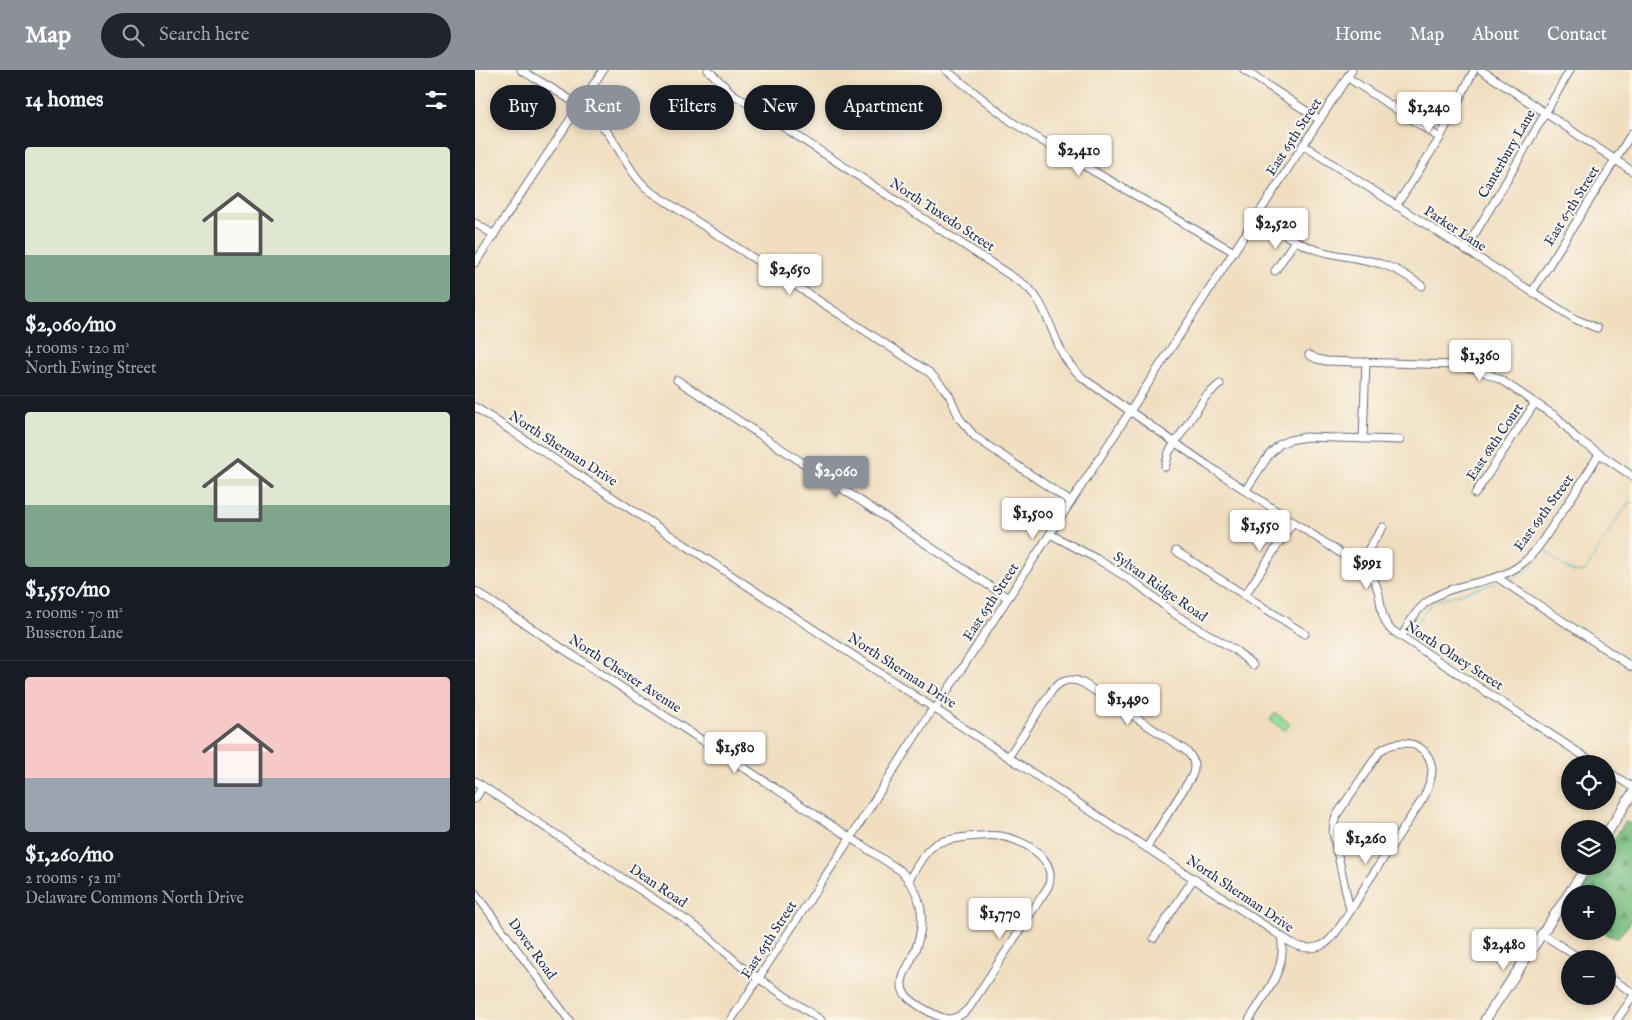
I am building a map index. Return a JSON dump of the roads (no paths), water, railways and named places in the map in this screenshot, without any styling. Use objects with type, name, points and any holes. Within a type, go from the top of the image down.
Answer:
[{"type":"main road","points":[[1615,820],[1632,794]]},
{"type":"main road","points":[[1485,1020],[1581,875]]},
{"type":"street","points":[[521,70],[566,99]]},
{"type":"street","points":[[593,85],[603,70]]},
{"type":"street","name":"North Tuxedo Street","points":[[708,70],[733,94],[1025,285],[1042,305],[1061,351],[1073,369],[1086,381],[1130,411]]},
{"type":"street","points":[[947,70],[1012,122],[1055,150],[1233,252]]},
{"type":"street","points":[[1244,70],[1320,120]]},
{"type":"street","name":"East 65th Street","points":[[731,1020],[1352,70]]},
{"type":"street","points":[[1396,206],[1440,138],[1474,70]]},
{"type":"street","points":[[1481,70],[1632,171]]},
{"type":"street","name":"Canterbury Lane","points":[[1465,250],[1570,70]]},
{"type":"street","points":[[1347,78],[1440,138]]},
{"type":"street","points":[[475,263],[566,127]]},
{"type":"street","points":[[606,130],[634,175],[646,188],[927,372],[943,387],[960,419],[975,437],[1071,502]]},
{"type":"street","name":"East 67th Street","points":[[1532,292],[1632,133]]},
{"type":"street","name":"Parker Lane","points":[[1303,145],[1575,319],[1597,328]]},
{"type":"street","points":[[1257,217],[1295,241],[1322,252],[1386,265],[1401,272],[1422,286]]},
{"type":"street","points":[[475,223],[494,235]]},
{"type":"street","points":[[1275,271],[1295,241]]},
{"type":"street","points":[[1309,355],[1326,361],[1470,367],[1495,377],[1558,418],[1572,434],[1632,476]]},
{"type":"street","points":[[1363,439],[1366,362]]},
{"type":"street","points":[[677,380],[1008,598]]},
{"type":"street","points":[[1165,467],[1168,454],[1206,396],[1220,384]]},
{"type":"street","name":"East 68th Court","points":[[1475,494],[1535,403]]},
{"type":"street","name":"North Sherman Drive","points":[[475,407],[1300,947],[1317,947],[1326,942],[1350,910]]},
{"type":"street","name":"North Olney Street","points":[[1130,411],[1245,491],[1358,564],[1371,575],[1377,585],[1383,617],[1386,624],[1392,630],[1583,755]]},
{"type":"street","points":[[1245,491],[1269,455],[1280,444],[1289,440],[1304,437],[1400,440]]},
{"type":"street","name":"East 69th Street","points":[[1402,636],[1417,613],[1435,596],[1470,584],[1498,578],[1518,567],[1537,549],[1569,503],[1599,454]]},
{"type":"street","points":[[1245,595],[1293,522]]},
{"type":"street","points":[[1358,564],[1383,527]]},
{"type":"street","name":"Sylvan Ridge Road","points":[[1050,534],[1097,559],[1142,588],[1176,615],[1235,650],[1253,665]]},
{"type":"street","points":[[1176,551],[1305,634]]},
{"type":"street","points":[[1498,578],[1632,667]]},
{"type":"street","name":"North Chester Avenue","points":[[475,591],[893,865],[908,881],[918,900],[922,923],[918,944],[902,978],[903,990],[908,998],[939,1017],[951,1019],[962,1015],[969,1008],[1048,887],[1051,879],[1050,872],[1044,858],[1022,843],[1004,836],[986,835],[945,841],[937,844],[929,850],[908,881]]},
{"type":"street","points":[[1009,756],[1053,689],[1058,684],[1067,680],[1083,683],[1185,750],[1193,760],[1195,767],[1193,776],[1147,847]]},
{"type":"street","points":[[1395,743],[1412,744],[1421,749],[1429,759],[1432,768],[1431,778],[1424,797],[1350,910],[1333,833],[1337,813],[1385,747],[1395,743]]},
{"type":"street","points":[[1616,777],[1632,787]]},
{"type":"street","name":"Dean Road","points":[[475,781],[701,930],[734,961],[821,1020]]},
{"type":"street","points":[[475,799],[483,786]]},
{"type":"street","points":[[1154,938],[1194,878]]},
{"type":"street","name":"Dover Road","points":[[475,893],[569,1020]]},
{"type":"street","points":[[1543,934],[1567,950]]},
{"type":"street","points":[[1249,1020],[1278,972],[1282,956],[1281,936]]},
{"type":"street","points":[[1616,982],[1632,992]]},
{"type":"street","points":[[1617,1020],[1632,998]]},
{"type":"waterway","points":[[1510,580],[1531,566],[1544,550],[1570,570],[1581,573],[1585,571],[1615,522],[1629,503],[1632,502]]},
{"type":"waterway","points":[[1435,601],[1496,583]]},
{"type":"waterway","points":[[1414,626],[1432,603]]}]
